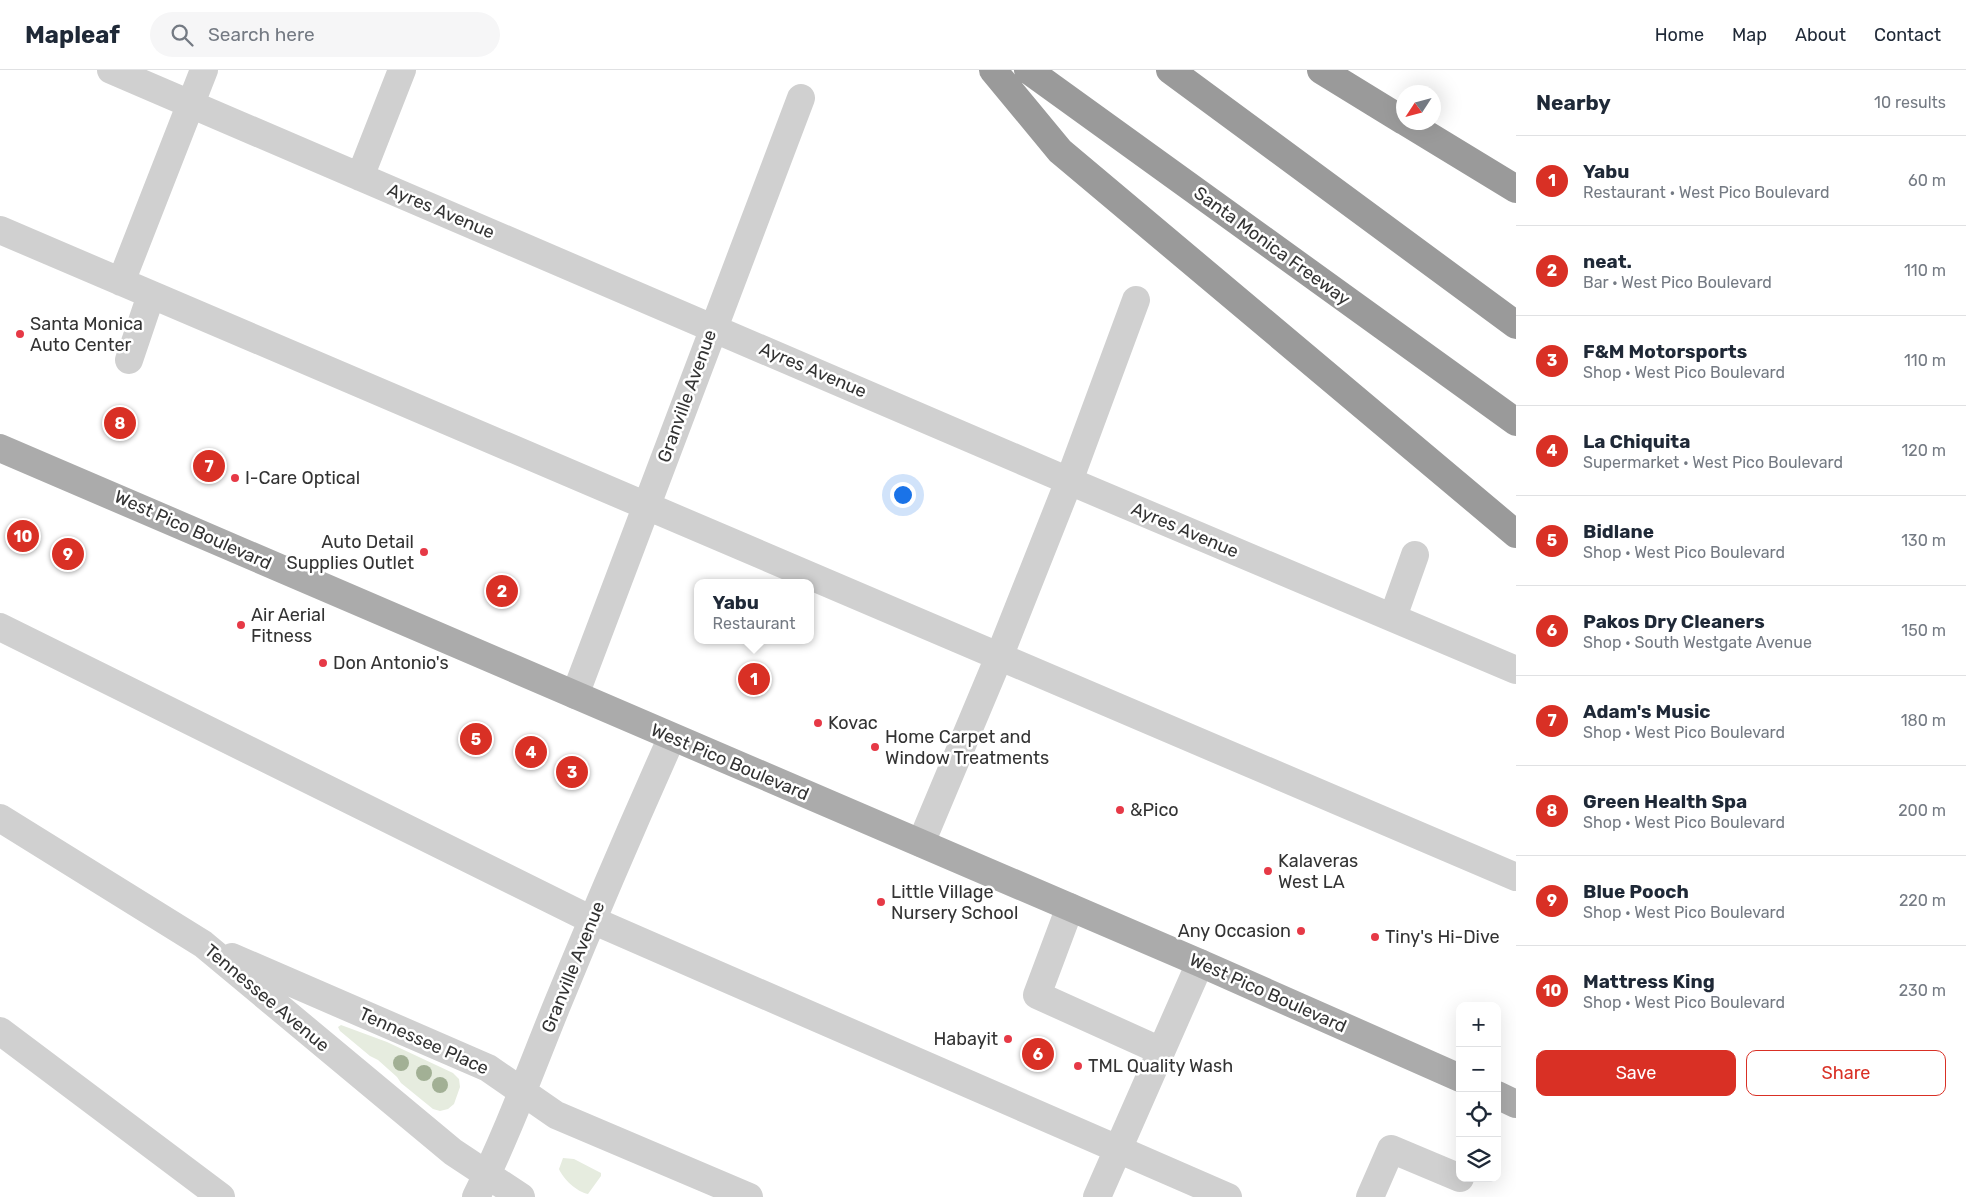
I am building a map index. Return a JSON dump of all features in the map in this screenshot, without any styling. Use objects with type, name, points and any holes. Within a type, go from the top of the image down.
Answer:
[{"type":"highway","points":[[993,70],[1060,151],[1516,534]]},
{"type":"highway","name":"Santa Monica Freeway","points":[[1028,70],[1505,414],[1516,430]]},
{"type":"highway","points":[[1170,70],[1516,325]]},
{"type":"highway","points":[[1321,70],[1396,116]]},
{"type":"highway","points":[[1418,130],[1516,189]]},
{"type":"main road","name":"West Pico Boulevard","points":[[0,448],[1200,963],[1456,1076]]},
{"type":"street","name":"Ayres Avenue","points":[[111,70],[1516,670]]},
{"type":"street","points":[[121,282],[204,70]]},
{"type":"street","points":[[360,177],[402,70]]},
{"type":"street","name":"Granville Avenue","points":[[575,695],[801,98]]},
{"type":"street","points":[[0,230],[1516,877]]},
{"type":"street","points":[[129,360],[151,295]]},
{"type":"street","points":[[921,843],[999,657],[1069,480],[1136,300]]},
{"type":"street","points":[[1393,618],[1416,555]]},
{"type":"street","points":[[0,627],[592,920],[1228,1197]]},
{"type":"street","name":"Granville Avenue","points":[[482,1185],[592,920],[672,737]]},
{"type":"street","name":"Tennessee Avenue","points":[[0,818],[203,944],[453,1152],[482,1185],[521,1197]]},
{"type":"street","points":[[1070,907],[1037,995],[1161,1052]]},
{"type":"street","name":"Tennessee Place","points":[[203,944],[488,1068],[556,1115],[749,1197]]},
{"type":"street","points":[[1097,1197],[1200,963]]},
{"type":"street","points":[[0,1031],[221,1197]]},
{"type":"street","points":[[1370,1197],[1391,1149],[1464,1183]]},
{"type":"shaded area","points":[[341,1025],[387,1042],[453,1073],[459,1079],[460,1087],[454,1104],[448,1109],[440,1111],[433,1109],[401,1083],[378,1060],[370,1056],[340,1031],[338,1027]]},
{"type":"shaded area","points":[[563,1158],[574,1159],[601,1173],[601,1176],[588,1194],[575,1188],[564,1177],[559,1169]]},
{"type":"place","name":"Santa Monica Auto Center","points":[[20,334]]},
{"type":"place","name":"Green Health Spa","points":[[120,423]]},
{"type":"place","name":"Adam's Music","points":[[209,466]]},
{"type":"place","name":"I-Care Optical","points":[[235,478]]},
{"type":"place","name":"Mattress King","points":[[23,536]]},
{"type":"place","name":"Auto Detail Supplies Outlet","points":[[424,552]]},
{"type":"place","name":"Blue Pooch","points":[[68,554]]},
{"type":"place","name":"neat.","points":[[502,591]]},
{"type":"place","name":"Air Aerial Fitness","points":[[241,625]]},
{"type":"place","name":"Don Antonio's","points":[[323,663]]},
{"type":"place","name":"Yabu","points":[[754,679]]},
{"type":"place","name":"Kovac","points":[[818,723]]},
{"type":"place","name":"Bidlane","points":[[476,739]]},
{"type":"place","name":"Home Carpet and Window Treatments","points":[[875,747]]},
{"type":"place","name":"La Chiquita","points":[[531,752]]},
{"type":"place","name":"F&M Motorsports","points":[[572,772]]},
{"type":"place","name":"&Pico","points":[[1120,810]]},
{"type":"place","name":"Kalaveras West LA","points":[[1268,871]]},
{"type":"place","name":"Little Village Nursery School","points":[[881,902]]},
{"type":"place","name":"Any Occasion","points":[[1301,931]]},
{"type":"place","name":"Tiny's Hi-Dive","points":[[1375,937]]},
{"type":"place","name":"Habayit","points":[[1008,1039]]},
{"type":"place","name":"Pakos Dry Cleaners","points":[[1038,1054]]},
{"type":"place","name":"TML Quality Wash","points":[[1078,1066]]}]
